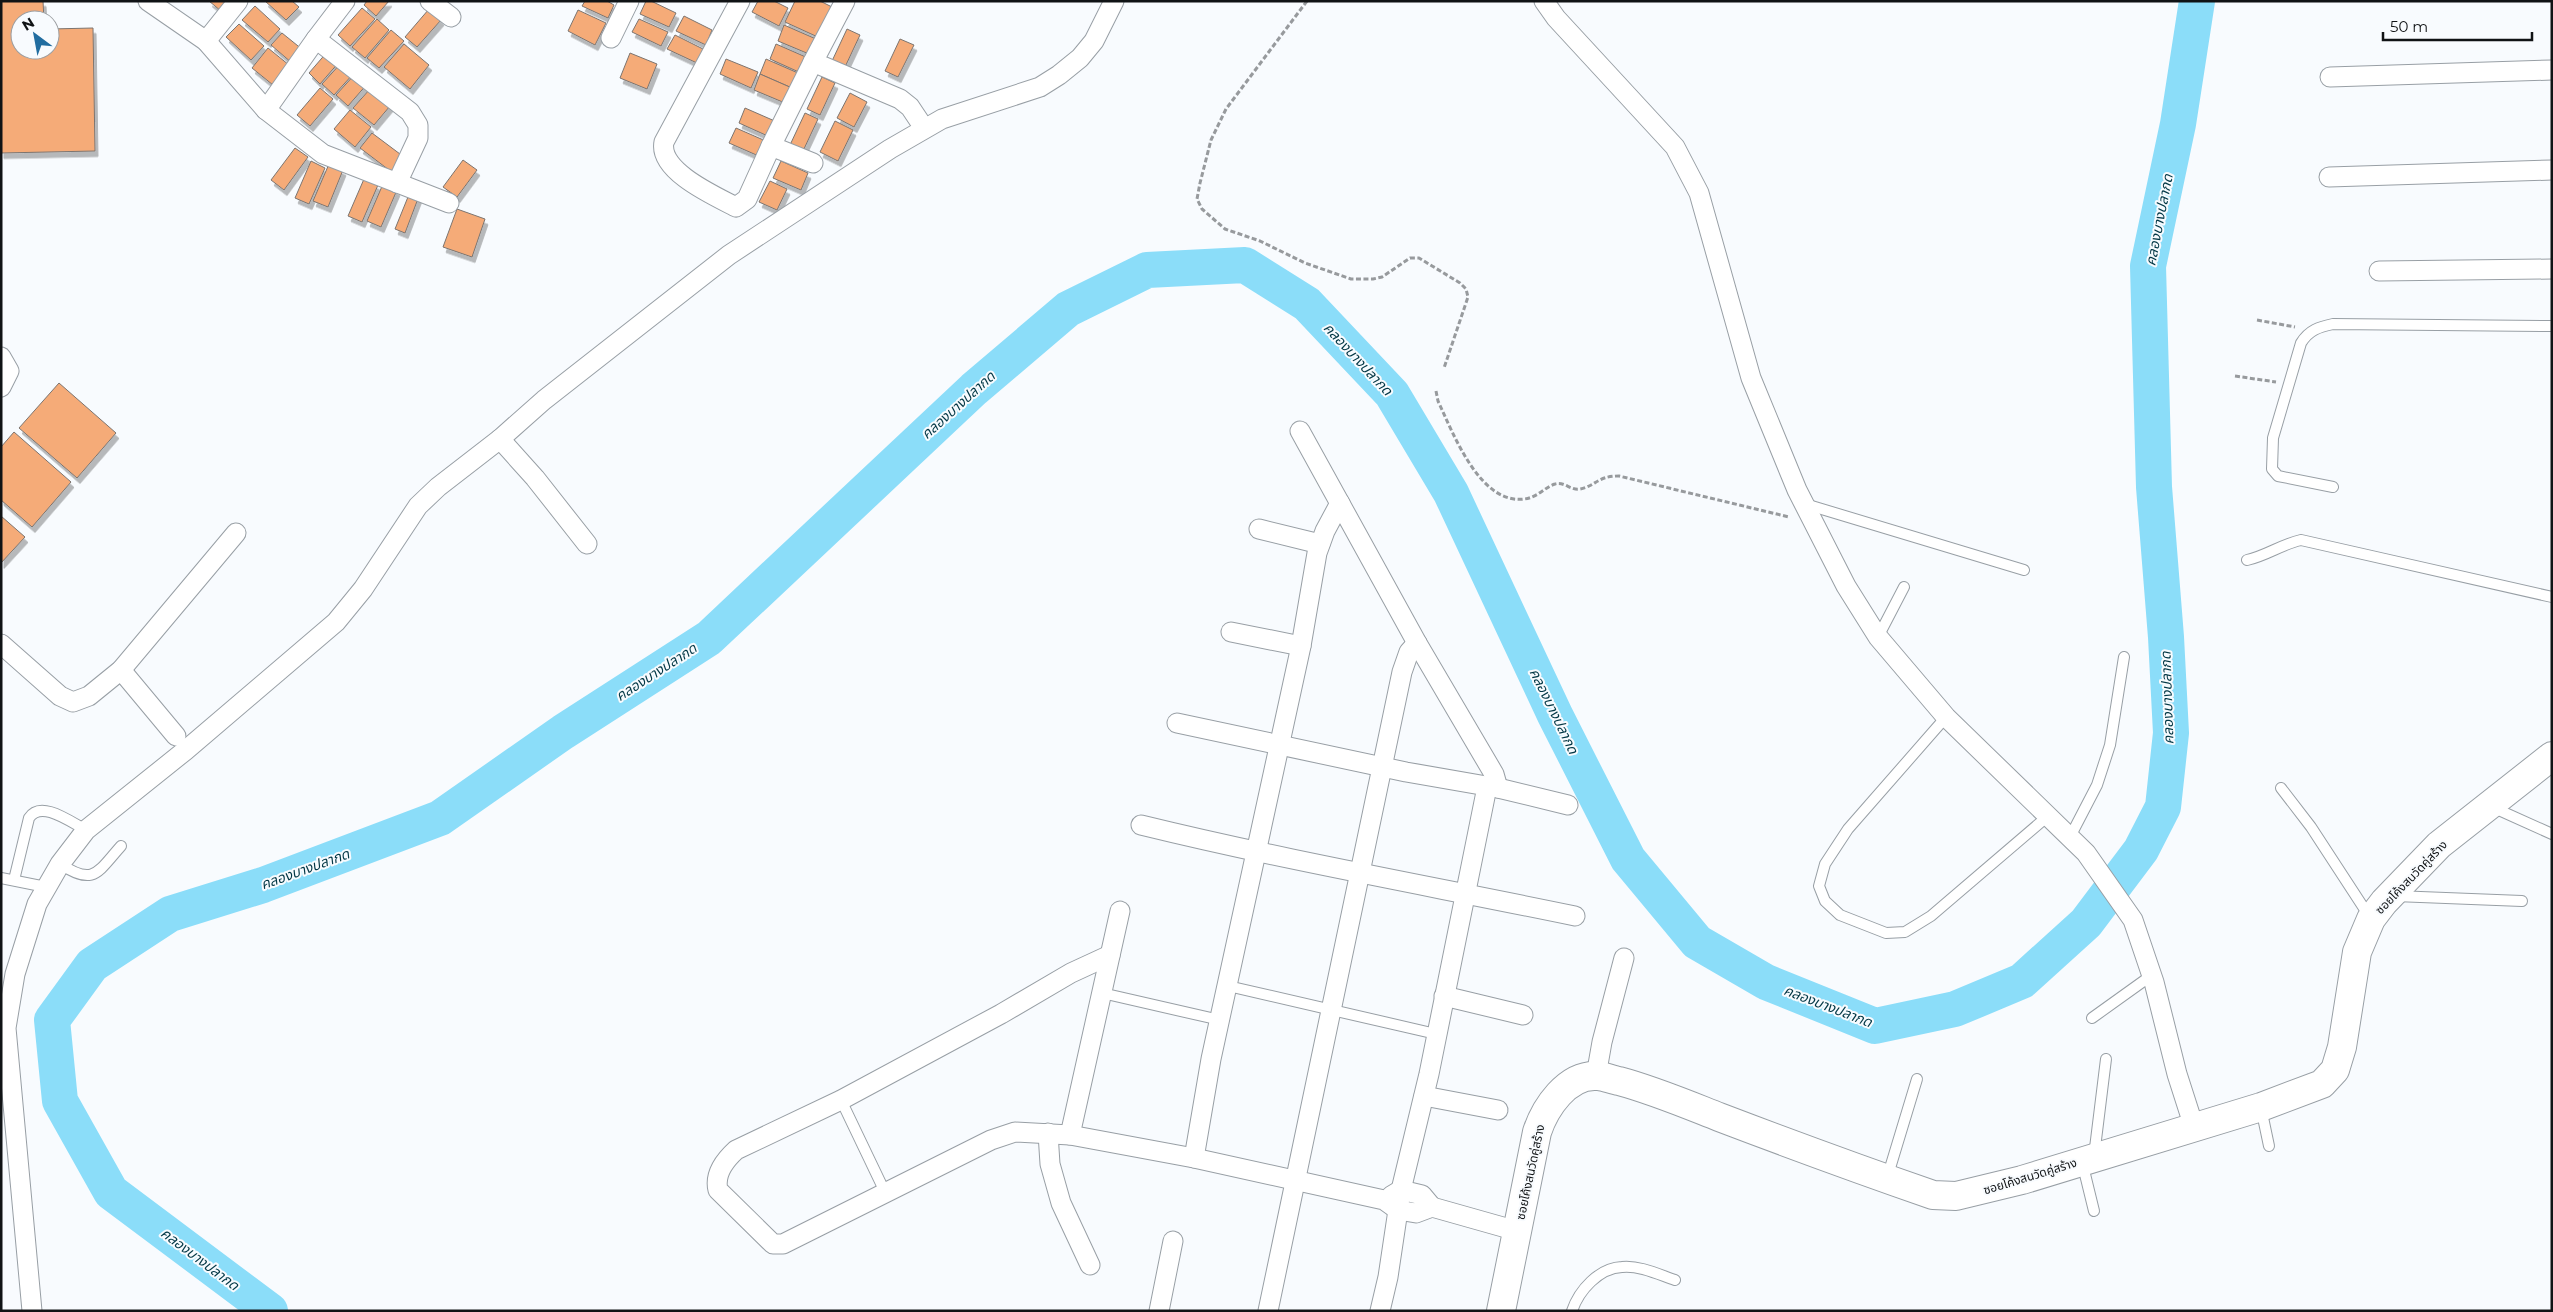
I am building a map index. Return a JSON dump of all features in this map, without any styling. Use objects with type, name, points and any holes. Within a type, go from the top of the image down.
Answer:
[{"type":"street","points":[[148,1],[206,41],[266,110],[323,154],[448,203]]},
{"type":"street","points":[[206,41],[238,1]]},
{"type":"street","points":[[266,110],[316,39],[346,1]]},
{"type":"street","points":[[430,1],[451,17]]},
{"type":"street","points":[[740,1],[662,148],[687,181],[736,207],[747,199],[812,62],[845,1]]},
{"type":"street","points":[[32,1311],[6,1028],[15,974],[37,904],[60,864],[86,830],[186,750],[336,622],[364,590],[418,506],[438,486],[500,438],[544,400],[729,255],[924,128],[942,119],[1040,87],[1059,75],[1080,58],[1094,41],[1114,1]]},
{"type":"street","points":[[1544,1],[1556,18],[1675,147],[1699,193],[1751,378],[1804,504],[1846,586],[1878,637],[1946,717],[2086,852],[2133,920],[2152,975],[2177,1074],[2194,1127]]},
{"type":"street","points":[[611,38],[627,2]]},
{"type":"street","points":[[316,39],[410,112],[418,125],[418,138],[397,183]]},
{"type":"street","points":[[812,62],[900,100],[910,108],[924,128]]},
{"type":"street","points":[[2330,77],[2552,70]]},
{"type":"street","points":[[771,146],[813,163]]},
{"type":"street","points":[[2329,177],[2552,170]]},
{"type":"street","points":[[2379,271],[2552,269]]},
{"type":"street","points":[[1,357],[9,371],[1,387]]},
{"type":"street","points":[[1300,431],[1417,643],[1494,774],[1493,787],[1464,893],[1424,1096],[1401,1190],[1391,1205],[1380,1311]]},
{"type":"street","points":[[500,438],[535,478],[587,544]]},
{"type":"street","points":[[1194,1158],[1220,1020],[1255,853],[1302,646],[1320,544],[1340,503]]},
{"type":"street","points":[[1259,529],[1320,544]]},
{"type":"street","points":[[1,644],[60,696],[74,702],[88,696],[121,670],[236,533]]},
{"type":"street","points":[[1231,632],[1302,646]]},
{"type":"street","points":[[1268,1311],[1402,672],[1409,652],[1417,643]]},
{"type":"street","points":[[121,670],[176,736]]},
{"type":"street","points":[[1177,723],[1382,767],[1493,787],[1568,805]]},
{"type":"street","name":"ซอยโค้งสนวัดคู่สร้าง","points":[[1501,1311],[1542,1115],[1554,1099],[1569,1085],[1596,1076],[1644,1088],[1933,1195],[1956,1196],[2022,1180],[2194,1127],[2262,1112],[2322,1084],[2335,1070],[2342,1048],[2357,952],[2371,919],[2390,896],[2439,845],[2552,756]]},
{"type":"street","points":[[1141,825],[1255,853],[1359,871],[1575,916]]},
{"type":"street","points":[[1070,1135],[1120,911]]},
{"type":"street","points":[[1110,955],[1071,974],[841,1100],[736,1150],[727,1158],[719,1172],[716,1182],[718,1190],[773,1244],[783,1244],[991,1140],[1015,1132],[1048,1132],[1194,1158],[1296,1179],[1416,1213],[1432,1207]]},
{"type":"street","points":[[1596,1076],[1602,1042],[1624,958]]},
{"type":"street","points":[[1444,996],[1523,1015]]},
{"type":"street","points":[[1424,1096],[1498,1110]]},
{"type":"street","points":[[1048,1132],[1050,1164],[1061,1203],[1090,1266]]},
{"type":"street","points":[[1401,1190],[1422,1195],[1432,1207],[1517,1231]]},
{"type":"street","points":[[1159,1311],[1173,1241]]},
{"type":"lane","points":[[2332,487],[2278,476],[2272,469],[2274,438],[2301,343],[2306,335],[2333,324],[2552,326]]},
{"type":"lane","points":[[1804,504],[2024,570]]},
{"type":"lane","points":[[2247,560],[2285,544],[2301,540],[2552,597]]},
{"type":"lane","points":[[1878,637],[1904,587]]},
{"type":"lane","points":[[2070,837],[2098,785],[2110,745],[2124,658]]},
{"type":"lane","points":[[1946,717],[1848,829],[1825,864],[1819,886],[1825,901],[1830,906],[1840,915],[1886,933],[1905,932],[1931,916],[2048,816]]},
{"type":"lane","points":[[2281,788],[2310,827],[2344,881],[2371,919]]},
{"type":"lane","points":[[2489,806],[2552,834]]},
{"type":"lane","points":[[14,880],[29,818],[33,813],[38,810],[51,812],[86,830]]},
{"type":"lane","points":[[60,864],[79,876],[89,876],[100,870],[121,846]]},
{"type":"lane","points":[[1,878],[46,886]]},
{"type":"lane","points":[[2390,896],[2522,901]]},
{"type":"lane","points":[[2092,1018],[2152,975]]},
{"type":"lane","points":[[1228,986],[1436,1034]]},
{"type":"lane","points":[[1102,993],[1220,1020]]},
{"type":"lane","points":[[2094,1211],[2088,1159],[2106,1059]]},
{"type":"lane","points":[[1886,1179],[1917,1079]]},
{"type":"lane","points":[[841,1100],[886,1192]]},
{"type":"lane","points":[[2262,1112],[2268,1141]]},
{"type":"lane","points":[[1572,1311],[1576,1300],[1588,1284],[1612,1269],[1623,1266],[1675,1280]]},
{"type":"path","points":[[1307,1],[1226,109],[1211,140],[1197,199],[1202,209],[1225,229],[1260,241],[1305,263],[1351,279],[1374,279],[1410,258],[1419,258],[1460,283],[1466,289],[1468,297],[1444,368]]},
{"type":"path","points":[[2256,320],[2313,331]]},
{"type":"path","points":[[2235,376],[2289,384]]},
{"type":"path","points":[[1436,391],[1438,401],[1470,465],[1489,488],[1506,496],[1524,500],[1543,492],[1553,484],[1559,483],[1575,490],[1582,489],[1606,476],[1619,476],[1814,522]]},
{"type":"building","points":[[1,1],[43,1],[43,10],[10,10],[10,60],[60,60],[60,29],[93,28],[95,151],[1,153]]},
{"type":"building","points":[[209,1],[229,1],[221,11]]},
{"type":"building","points":[[265,1],[292,1],[299,7],[286,20]]},
{"type":"building","points":[[367,1],[389,1],[376,16],[364,5]]},
{"type":"building","points":[[585,1],[607,1],[614,5],[608,18],[582,6]]},
{"type":"building","points":[[646,1],[651,1],[676,13],[669,27],[640,14]]},
{"type":"building","points":[[758,1],[774,1],[788,8],[779,26],[752,12]]},
{"type":"building","points":[[795,1],[820,1],[834,8],[820,38],[785,22]]},
{"type":"building","points":[[255,6],[280,29],[268,42],[242,20]]},
{"type":"building","points":[[362,8],[375,19],[350,46],[338,35]]},
{"type":"building","points":[[429,9],[441,20],[417,47],[405,37]]},
{"type":"building","points":[[578,10],[606,23],[595,45],[568,31]]},
{"type":"building","points":[[684,16],[712,30],[706,45],[676,31]]},
{"type":"building","points":[[377,19],[389,30],[365,58],[352,47]]},
{"type":"building","points":[[639,19],[668,32],[661,46],[632,32]]},
{"type":"building","points":[[239,24],[264,46],[251,60],[226,37]]},
{"type":"building","points":[[784,25],[816,39],[809,54],[778,41]]},
{"type":"building","points":[[847,29],[860,35],[845,67],[832,61]]},
{"type":"building","points":[[391,30],[404,41],[379,68],[367,58]]},
{"type":"building","points":[[282,33],[303,50],[292,63],[271,45]]},
{"type":"building","points":[[675,35],[703,49],[697,63],[667,49]]},
{"type":"building","points":[[900,39],[914,45],[898,77],[885,71]]},
{"type":"building","points":[[404,44],[429,65],[410,89],[384,67]]},
{"type":"building","points":[[776,44],[808,58],[801,73],[770,59]]},
{"type":"building","points":[[268,48],[289,65],[273,85],[252,68]]},
{"type":"building","points":[[328,51],[340,61],[320,84],[309,73]]},
{"type":"building","points":[[630,53],[657,64],[647,89],[620,78]]},
{"type":"building","points":[[726,59],[758,72],[751,88],[720,74]]},
{"type":"building","points":[[766,59],[798,73],[792,88],[760,74]]},
{"type":"building","points":[[342,62],[354,73],[334,95],[322,84]]},
{"type":"building","points":[[356,73],[368,83],[348,106],[336,95]]},
{"type":"building","points":[[760,74],[792,88],[785,103],[754,90]]},
{"type":"building","points":[[822,77],[835,83],[820,115],[807,109]]},
{"type":"building","points":[[320,88],[333,99],[310,126],[297,115]]},
{"type":"building","points":[[370,89],[390,106],[374,125],[353,108]]},
{"type":"building","points":[[850,93],[867,102],[854,127],[837,118]]},
{"type":"building","points":[[745,108],[777,122],[770,137],[739,123]]},
{"type":"building","points":[[350,110],[371,127],[355,147],[334,129]]},
{"type":"building","points":[[805,113],[818,119],[803,151],[790,145]]},
{"type":"building","points":[[835,121],[853,130],[838,161],[820,152]]},
{"type":"building","points":[[736,128],[768,142],[761,157],[729,143]]},
{"type":"building","points":[[372,133],[404,157],[393,173],[360,148]]},
{"type":"building","points":[[295,148],[308,157],[284,190],[271,180]]},
{"type":"building","points":[[463,160],[477,170],[457,197],[443,187]]},
{"type":"building","points":[[311,161],[325,168],[309,204],[295,198]]},
{"type":"building","points":[[781,161],[808,173],[801,190],[773,178]]},
{"type":"building","points":[[329,164],[343,170],[328,207],[313,201]]},
{"type":"building","points":[[364,179],[378,185],[362,222],[348,216]]},
{"type":"building","points":[[770,181],[787,189],[777,210],[759,202]]},
{"type":"building","points":[[383,184],[397,190],[381,227],[367,221]]},
{"type":"building","points":[[410,192],[419,196],[405,233],[395,229]]},
{"type":"building","points":[[457,209],[485,219],[472,257],[443,247]]},
{"type":"building","points":[[59,383],[116,433],[77,478],[19,428]]},
{"type":"building","points":[[14,432],[71,482],[32,527],[1,500],[1,447]]},
{"type":"building","points":[[1,516],[25,537],[1,563]]},
{"type":"waterway","name":"คลองบางปลากด","points":[[270,1311],[111,1192],[60,1101],[52,1020],[92,965],[170,914],[263,885],[440,818],[563,732],[709,638],[974,389],[1068,309],[1147,270],[1245,265],[1307,304],[1392,394],[1451,493],[1555,715],[1628,859],[1697,942],[1766,982],[1875,1026],[1955,1009],[2022,981],[2086,923],[2141,850],[2163,807],[2171,733],[2166,637],[2154,487],[2148,266],[2178,124],[2197,1]]}]
